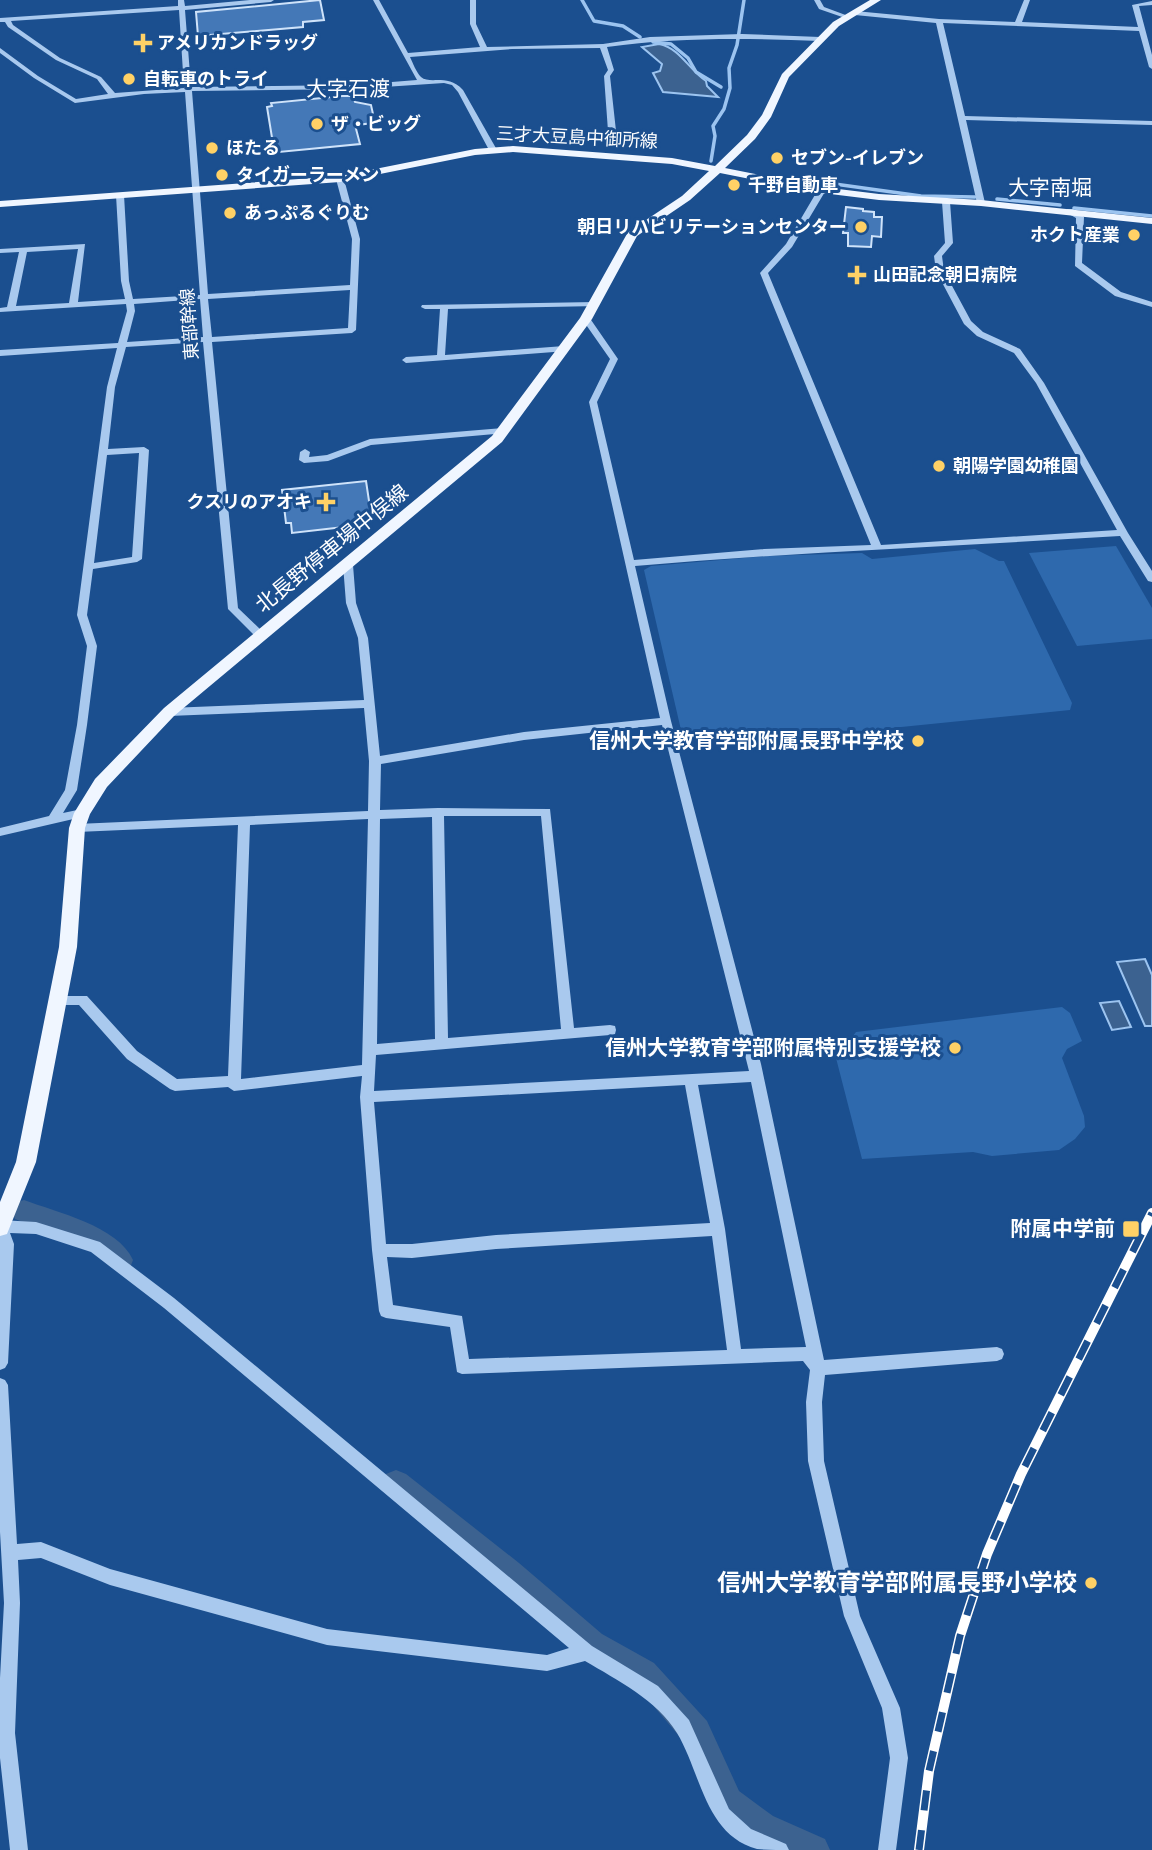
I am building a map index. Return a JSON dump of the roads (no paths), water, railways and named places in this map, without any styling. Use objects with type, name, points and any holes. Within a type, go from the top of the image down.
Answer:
[{"type":"main road","name":"北長野停車場中俣線","points":[[1,1218],[26,1162],[68,947],[79,820],[101,783],[169,712],[259,634],[348,565],[503,431],[586,319],[632,234],[686,198],[717,170],[751,137],[767,115],[785,76],[820,39],[876,0]]},
{"type":"main road","name":"三才大豆島中御所線","points":[[0,204],[340,179],[493,150],[550,151],[672,161],[822,190],[946,202],[981,202],[1152,221]]},
{"type":"street","points":[[4,20],[181,4],[271,0]]},
{"type":"street","points":[[376,0],[417,77],[422,81]]},
{"type":"street","points":[[473,0],[473,24],[484,48]]},
{"type":"street","points":[[817,0],[821,8],[852,15],[939,22],[1143,29]]},
{"type":"street","points":[[1018,24],[1027,0]]},
{"type":"street","points":[[1152,3],[1135,5],[1149,42],[1152,67]]},
{"type":"street","name":"東部幹線","points":[[181,4],[194,189],[233,609],[259,634]]},
{"type":"street","points":[[4,20],[58,59],[99,78],[113,95]]},
{"type":"street","points":[[939,22],[945,57],[975,162],[981,202]]},
{"type":"street","points":[[407,55],[484,48],[603,46],[650,39],[739,36],[820,39]]},
{"type":"street","points":[[603,46],[611,71],[607,76],[612,131]]},
{"type":"street","points":[[0,50],[75,101],[113,95],[255,86],[385,86],[422,81],[454,84],[493,150]]},
{"type":"street","points":[[962,118],[1152,122]]},
{"type":"street","points":[[0,353],[352,330],[355,239],[340,179]]},
{"type":"street","points":[[822,190],[789,245],[764,273],[877,548]]},
{"type":"street","points":[[54,819],[71,790],[82,725],[92,646],[82,615],[111,387],[131,303],[125,281],[120,195]]},
{"type":"street","points":[[946,202],[949,243],[938,256],[940,271],[967,322],[980,334],[1017,351],[1040,383],[1122,533],[1152,579]]},
{"type":"street","points":[[1070,211],[1080,217],[1078,264],[1118,294],[1152,305]]},
{"type":"street","points":[[0,251],[82,246],[73,306]]},
{"type":"street","points":[[11,310],[23,250]]},
{"type":"street","points":[[0,310],[355,287]]},
{"type":"street","points":[[425,307],[595,304]]},
{"type":"street","points":[[441,358],[444,307]]},
{"type":"street","points":[[586,319],[614,359],[593,402],[666,721],[757,1076],[818,1368],[814,1402],[816,1461],[852,1616],[891,1707],[900,1758],[887,1850]]},
{"type":"street","points":[[406,360],[564,349]]},
{"type":"street","points":[[305,452],[304,460],[328,458],[370,442],[503,431]]},
{"type":"street","points":[[88,567],[137,559],[144,450],[103,452]]},
{"type":"street","points":[[631,563],[764,552],[1122,533]]},
{"type":"street","points":[[348,565],[351,603],[363,638],[375,761],[367,1097],[386,1311],[457,1321],[462,1367],[807,1354],[818,1368]]},
{"type":"street","points":[[169,712],[369,704]]},
{"type":"street","points":[[375,761],[524,736],[666,721]]},
{"type":"street","points":[[0,831],[54,819],[244,820],[438,812],[546,812],[568,1034]]},
{"type":"street","points":[[438,812],[442,1044]]},
{"type":"street","points":[[244,820],[234,1085],[369,1070]]},
{"type":"street","points":[[57,1001],[82,1000],[132,1055],[175,1085],[234,1081]]},
{"type":"street","points":[[370,1050],[610,1030]]},
{"type":"street","points":[[367,1097],[691,1082],[757,1076]]},
{"type":"street","points":[[691,1082],[718,1228],[735,1357]]},
{"type":"street","points":[[0,1363],[7,1244],[1,1218],[95,1247],[169,1303],[586,1652],[652,1692],[683,1726],[723,1815],[745,1835],[780,1850]]},
{"type":"street","points":[[379,1250],[412,1251],[496,1242],[718,1228]]},
{"type":"street","points":[[818,1368],[997,1354]]},
{"type":"street","points":[[0,1385],[12,1603],[6,1733],[19,1850]]},
{"type":"street","points":[[9,1553],[41,1550],[110,1577],[327,1637],[547,1663],[586,1652]]},
{"type":"waterway","points":[[582,0],[594,21],[623,26],[640,37]]},
{"type":"waterway","points":[[711,161],[715,136],[713,126],[724,109],[730,88],[729,68],[737,45],[744,0]]},
{"type":"waterway","points":[[653,42],[671,44],[688,58],[696,72],[721,87]]},
{"type":"waterway","points":[[813,181],[921,196],[975,197]]},
{"type":"waterway","points":[[997,199],[1060,205]]},
{"type":"waterway","points":[[1074,208],[1152,216]]},
{"type":"waterway","points":[[24,1211],[93,1237],[121,1260]]},
{"type":"waterway","points":[[396,1484],[509,1573],[592,1644],[644,1673],[696,1732],[728,1802],[762,1827],[814,1850]]},
{"type":"railway","points":[[919,1850],[929,1771],[960,1636],[987,1554],[1021,1474],[1152,1213]]},
{"type":"place","name":"アメリカンドラッグ","points":[[143,43]]},
{"type":"place","name":"自転車のトライ","points":[[129,79]]},
{"type":"place","name":"ザ・ビッグ","points":[[317,124]]},
{"type":"place","name":"ほたる","points":[[212,148]]},
{"type":"place","name":"セブン-イレブン","points":[[777,158]]},
{"type":"place","name":"タイガーラーメン","points":[[222,175]]},
{"type":"place","name":"千野自動車","points":[[734,185]]},
{"type":"place","name":"あっぷるぐりむ","points":[[230,213]]},
{"type":"place","name":"朝日リハビリテーションセンター","points":[[861,227]]},
{"type":"place","name":"ホクト産業","points":[[1134,235]]},
{"type":"place","name":"山田記念朝日病院","points":[[857,275]]},
{"type":"place","name":"朝陽学園幼稚園","points":[[939,466]]},
{"type":"place","name":"クスリのアオキ","points":[[326,502]]},
{"type":"place","name":"信州大学教育学部附属長野中学校","points":[[918,741]]},
{"type":"place","name":"信州大学教育学部附属特別支援学校","points":[[955,1048]]},
{"type":"place","name":"附属中学前","points":[[1131,1229]]},
{"type":"place","name":"信州大学教育学部附属長野小学校","points":[[1091,1583]]},
{"type":"district","name":"大字石渡","points":[[348,89]]},
{"type":"district","name":"大字南堀","points":[[1050,188]]}]
